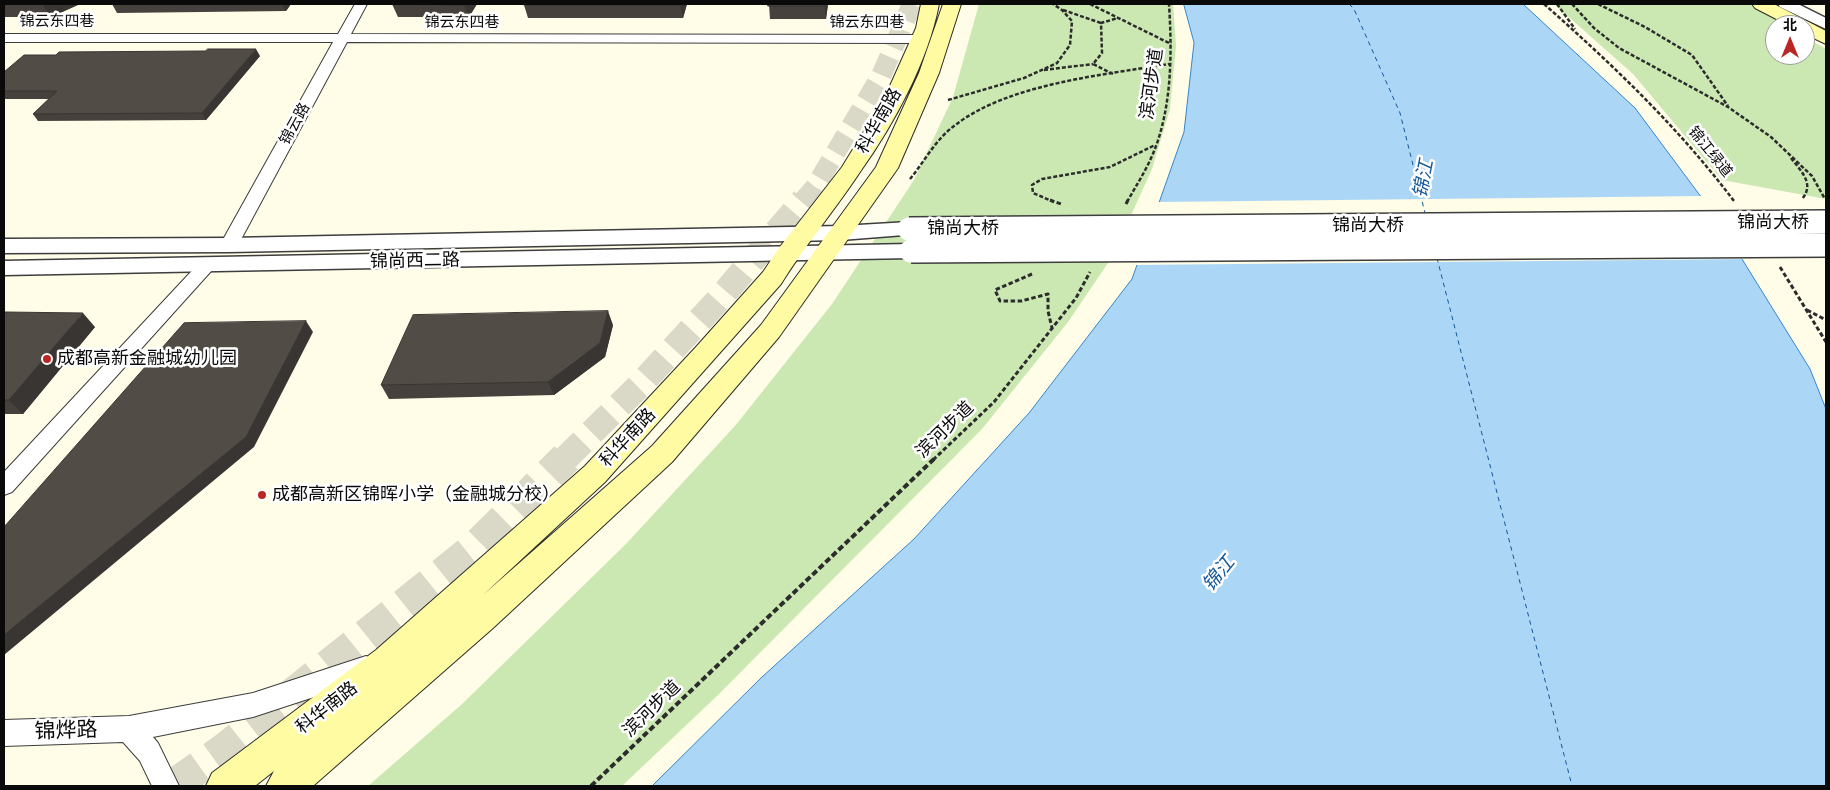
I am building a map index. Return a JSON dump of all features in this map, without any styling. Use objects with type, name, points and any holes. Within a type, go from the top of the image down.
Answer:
[{"type":"main road","name":"科华南路","points":[[225,786],[388,661],[595,474],[705,354],[772,278],[787,254],[851,170],[895,97],[925,28],[930,4]]},
{"type":"main road","name":"科华南路","points":[[285,786],[481,618],[662,454],[770,331],[888,168],[929,73],[952,4]]},
{"type":"main road","points":[[1761,4],[1782,15]]},
{"type":"main road","points":[[1815,32],[1826,38]]},
{"type":"street","name":"锦云路","points":[[229,245],[361,4]]},
{"type":"street","points":[[1786,4],[1826,24]]},
{"type":"street","name":"锦云东四巷","points":[[4,38],[920,39]]},
{"type":"street","name":"锦尚大桥","points":[[834,243],[909,229],[1826,222]]},
{"type":"street","points":[[4,246],[229,245],[804,232],[834,243]]},
{"type":"street","name":"锦尚大桥","points":[[834,243],[911,251],[1826,245]]},
{"type":"street","name":"锦尚西二路","points":[[4,268],[787,254],[834,243]]},
{"type":"street","points":[[4,486],[206,265]]},
{"type":"street","name":"锦烨路","points":[[4,733],[128,729],[253,705],[388,661]]},
{"type":"street","points":[[128,729],[149,752],[166,786]]},
{"type":"path","points":[[948,100],[1024,78],[1057,63],[1070,45],[1072,21],[1062,10],[1053,4]]},
{"type":"path","points":[[1090,4],[1172,44]]},
{"type":"path","name":"滨河步道","points":[[1122,212],[1157,145],[1164,110],[1172,44],[1169,4]]},
{"type":"path","name":"锦江绿道","points":[[1544,4],[1626,78],[1671,123],[1717,178],[1739,208]]},
{"type":"path","points":[[1557,4],[1578,34]]},
{"type":"path","points":[[1572,4],[1594,28],[1619,48],[1728,107],[1771,137],[1812,176],[1826,202]]},
{"type":"path","points":[[1598,4],[1645,27],[1692,55],[1728,107]]},
{"type":"path","points":[[1062,10],[1101,23],[1118,18]]},
{"type":"path","points":[[1093,64],[1102,53],[1101,23]]},
{"type":"path","points":[[1038,71],[1093,64],[1114,74]]},
{"type":"path","points":[[910,180],[953,126],[990,104],[1050,86],[1169,64]]},
{"type":"path","points":[[1062,205],[1034,193],[1032,185],[1042,179],[1110,167],[1157,145]]},
{"type":"path","points":[[1783,148],[1807,179],[1807,193],[1798,203]]},
{"type":"path","points":[[1777,262],[1826,342]]},
{"type":"path","name":"滨河步道","points":[[591,786],[994,402],[1076,298],[1094,264]]},
{"type":"path","points":[[1035,272],[995,290],[1000,300],[1021,301],[1048,294],[1048,311],[1052,329]]},
{"type":"path","points":[[1807,310],[1826,320]]},
{"type":"green space","points":[[979,4],[1173,4],[1176,46],[1170,109],[1152,169],[1112,257],[1068,322],[982,429],[718,695],[622,786],[368,786],[461,705],[626,544],[735,426],[832,304],[914,180],[953,97]]},
{"type":"green space","points":[[1554,4],[1749,4],[1768,15],[1765,15],[1765,65],[1815,65],[1815,43],[1826,49],[1826,199],[1722,180],[1633,74]]},
{"type":"water","name":"锦江","points":[[1184,4],[1523,4],[1635,108],[1716,217],[1810,369],[1826,409],[1826,786],[652,786],[762,677],[914,539],[1029,413],[1132,279],[1184,132],[1194,43]]},
{"type":"pier","points":[[1704,196],[1745,259],[1135,265],[1157,202]]},
{"type":"building","points":[[392,4],[465,4],[464,5]]},
{"type":"building","points":[[525,4],[681,4],[524,5]]},
{"type":"building","points":[[769,4],[826,4],[825,6],[768,6]]},
{"type":"building","points":[[208,49],[256,49],[202,113],[33,114],[57,91],[4,91],[4,72],[24,55],[56,55],[59,52],[205,51]]},
{"type":"building","points":[[608,311],[600,343],[548,382],[381,385],[413,315]]},
{"type":"building","points":[[4,312],[83,313],[9,400],[4,400]]},
{"type":"building","points":[[306,321],[246,437],[4,635],[4,527],[184,323]]},
{"type":"ferry route","points":[[1349,4],[1354,9],[1400,113],[1425,213]]},
{"type":"ferry route","points":[[1437,258],[1572,786]]},
{"type":"tunnel","points":[[802,202],[815,187],[881,76],[912,4]]},
{"type":"tunnel","points":[[564,460],[640,385],[722,296],[804,200]]},
{"type":"tunnel","points":[[173,786],[225,749],[475,548],[566,458]]},
{"type":"place","name":"成都高新金融城幼儿园","points":[[47,359]]},
{"type":"place","name":"成都高新区锦晖小学（金融城分校）","points":[[262,495]]}]
